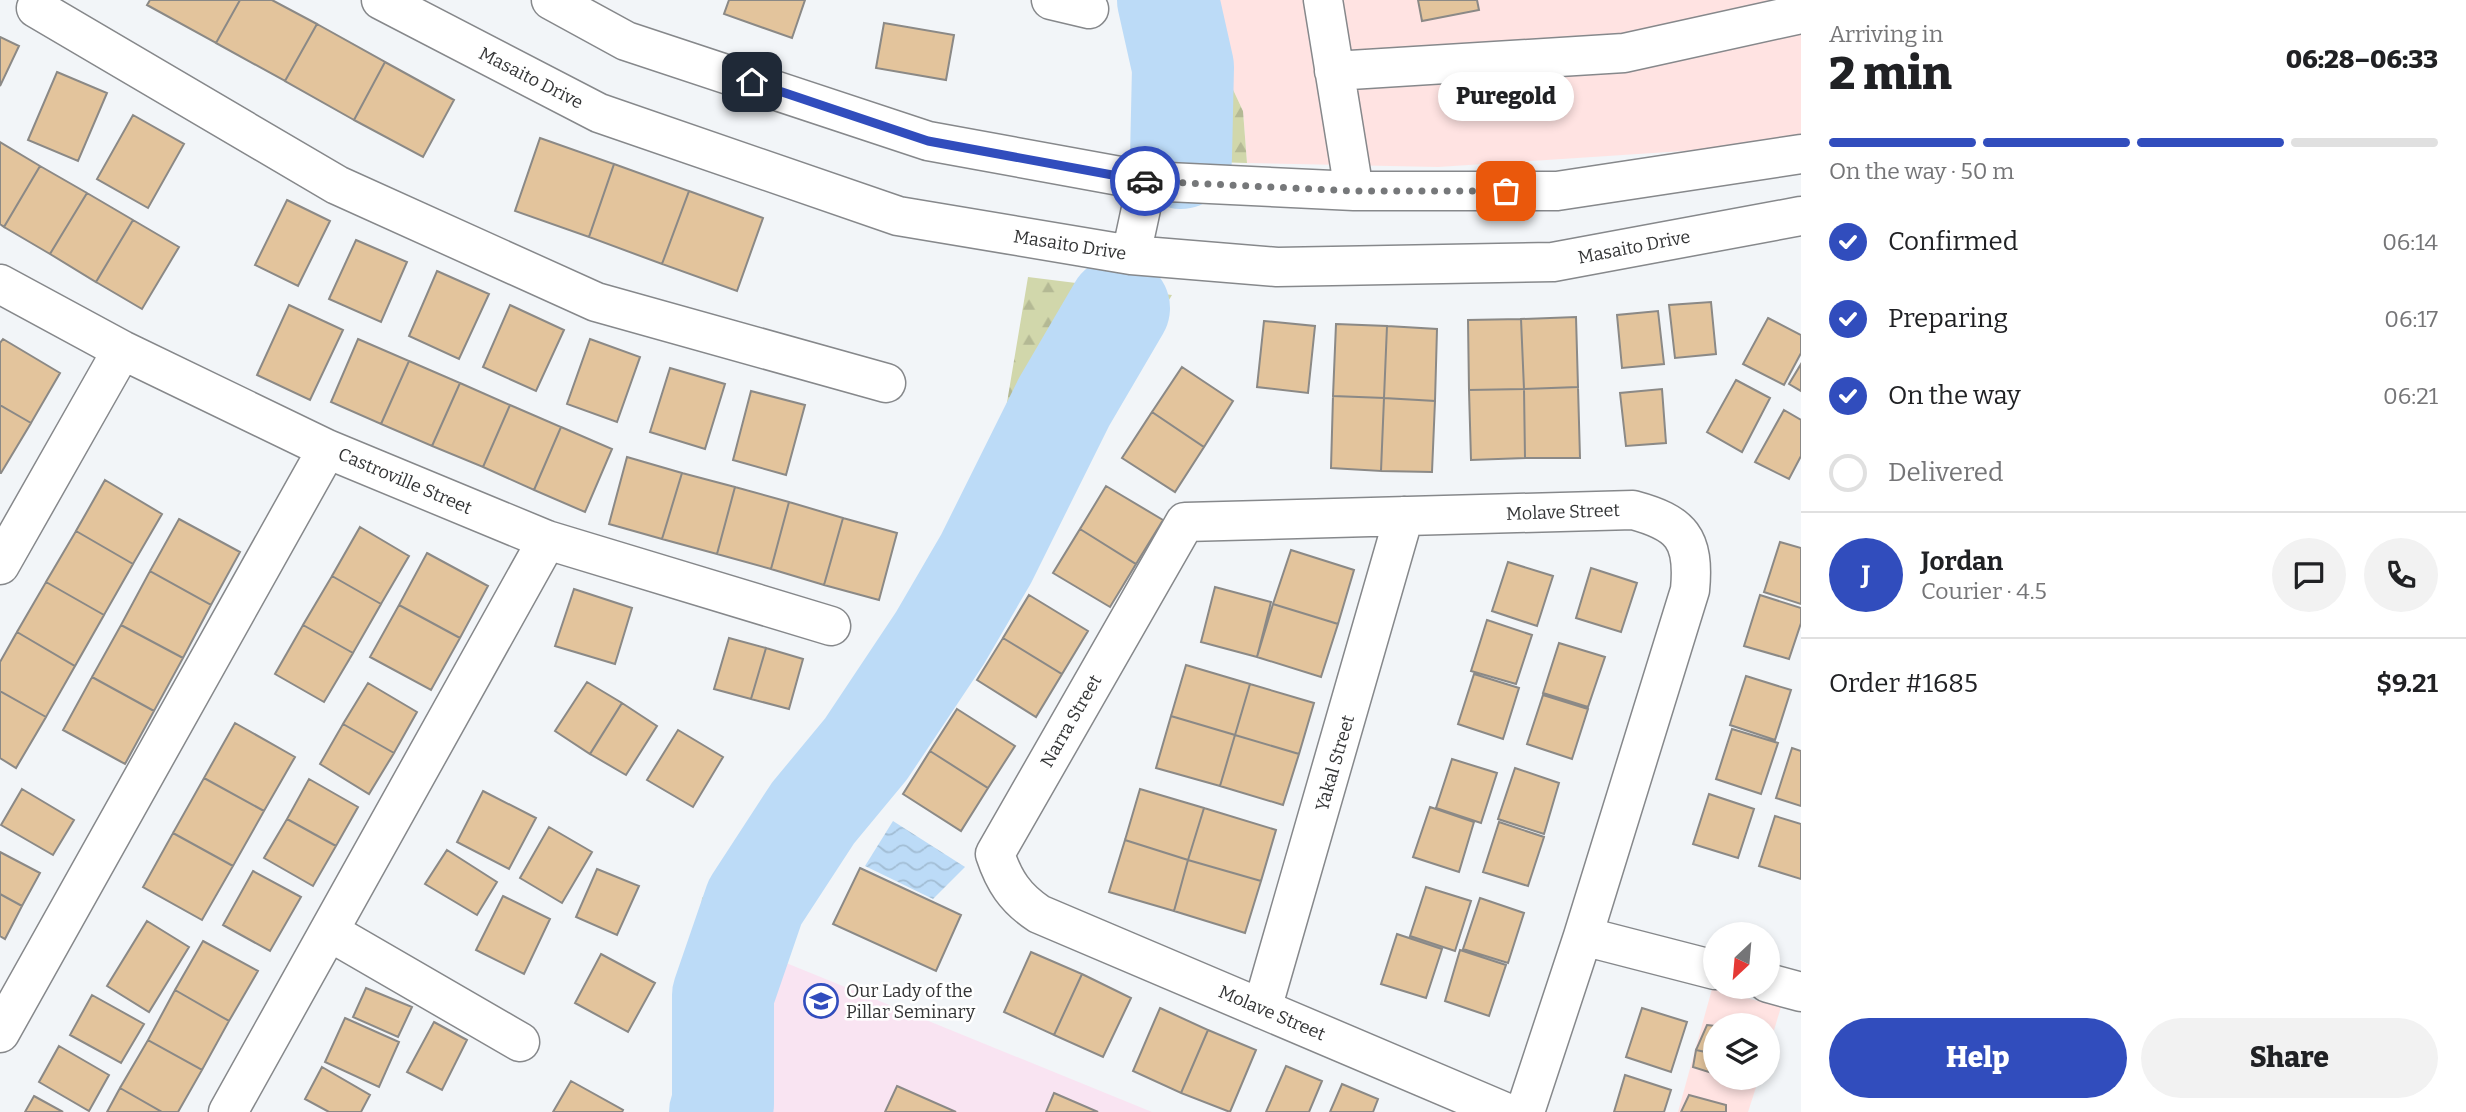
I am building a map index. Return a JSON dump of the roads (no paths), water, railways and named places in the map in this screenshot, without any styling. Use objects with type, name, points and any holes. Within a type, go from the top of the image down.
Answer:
[{"type":"street","points":[[40,0],[36,8],[337,186],[596,302],[886,383]]},
{"type":"street","name":"Masaito Drive","points":[[381,0],[599,113],[898,216],[1132,255],[1277,267],[1553,262],[1801,216]]},
{"type":"street","points":[[551,0],[626,41],[928,141],[1147,181],[1354,191],[1557,191],[1801,154]]},
{"type":"street","points":[[1051,0],[1089,9]]},
{"type":"street","points":[[1323,0],[1354,191]]},
{"type":"street","points":[[1334,71],[1625,53],[1801,14]]},
{"type":"street","points":[[1132,255],[1147,181]]},
{"type":"street","name":"Castroville Street","points":[[0,284],[122,350],[327,449],[547,540],[831,626]]},
{"type":"street","points":[[0,565],[122,350]]},
{"type":"street","points":[[0,1033],[327,449]]},
{"type":"street","name":"Molave Street","points":[[1185,522],[1633,510],[1663,518],[1683,536],[1692,562],[1690,590],[1583,936],[1525,1112]]},
{"type":"street","name":"Yakal Street","points":[[1262,1009],[1404,516]]},
{"type":"street","name":"Narra Street","points":[[1039,914],[1020,901],[1010,888],[995,854],[1185,522]]},
{"type":"street","points":[[228,1112],[547,540]]},
{"type":"street","name":"Molave Street","points":[[1039,914],[1505,1112]]},
{"type":"street","points":[[330,932],[520,1042]]},
{"type":"street","points":[[1583,936],[1703,967]]},
{"type":"street","points":[[1780,986],[1801,992]]},
{"type":"water","points":[[893,821],[965,867],[933,899],[865,866]]},
{"type":"waterway","points":[[1168,0],[1183,67],[1181,158]]},
{"type":"waterway","points":[[720,1112],[723,1104],[723,995],[755,902],[813,813],[866,749],[940,638],[986,559],[1064,402],[1119,308]]},
{"type":"place","name":"Puregold","points":[[1506,191]]},
{"type":"place","name":"Our Lady of the Pillar Seminary","points":[[821,1001]]}]
